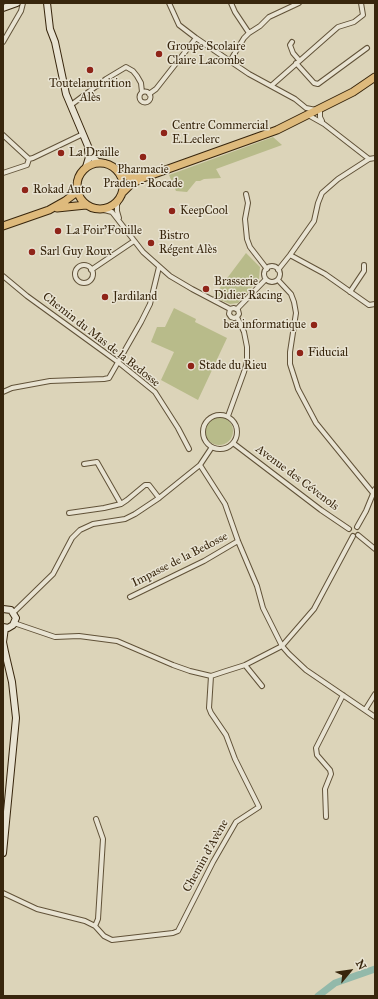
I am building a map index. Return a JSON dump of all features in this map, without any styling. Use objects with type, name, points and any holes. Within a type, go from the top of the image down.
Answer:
[{"type":"main road","points":[[123,192],[120,175],[116,170],[104,163],[98,163],[86,167],[79,176],[76,186],[80,200],[86,205],[98,210],[110,208],[119,200],[123,192],[131,184],[143,178],[277,130],[353,92],[375,77]]},
{"type":"main road","points":[[120,175],[131,177],[142,175],[204,153],[239,143]]},
{"type":"main road","points":[[49,210],[77,192]]},
{"type":"main road","points":[[3,226],[49,210],[67,206],[86,205]]},
{"type":"street","points":[[3,8],[17,3]]},
{"type":"street","points":[[3,42],[21,11],[23,3]]},
{"type":"street","points":[[169,3],[179,25],[249,74],[295,99],[306,108],[319,110],[320,117],[324,124]]},
{"type":"street","points":[[231,3],[235,12],[249,33]]},
{"type":"street","points":[[230,61],[244,38],[249,33],[274,15],[299,3]]},
{"type":"street","points":[[271,86],[338,27],[354,22],[363,14],[361,3]]},
{"type":"street","points":[[46,4],[50,29],[55,42],[64,87],[94,158],[98,162],[104,163]]},
{"type":"street","points":[[149,94],[156,89],[196,38]]},
{"type":"street","points":[[292,42],[290,45],[298,62],[314,83],[318,84],[366,48]]},
{"type":"street","points":[[71,105],[106,79],[126,67],[133,71],[141,83],[142,92],[139,97],[142,103],[150,100],[149,94]]},
{"type":"street","points":[[142,92],[149,94]]},
{"type":"street","points":[[295,99],[306,110],[306,116],[324,124],[369,159]]},
{"type":"street","points":[[29,159],[83,134]]},
{"type":"street","points":[[3,135],[29,159]]},
{"type":"street","points":[[86,167],[89,157],[87,143]]},
{"type":"street","points":[[278,270],[314,221],[318,203],[322,194],[338,179],[369,159],[375,158]]},
{"type":"street","points":[[3,173],[27,165],[29,159]]},
{"type":"street","points":[[246,194],[248,203],[245,219],[247,239],[250,247],[267,268]]},
{"type":"street","points":[[119,200],[117,211],[123,225]]},
{"type":"street","points":[[104,210],[112,212],[143,252],[159,267],[180,282],[230,309],[237,309],[266,279]]},
{"type":"street","points":[[91,270],[134,241]]},
{"type":"street","points":[[290,255],[325,274],[369,305],[375,304]]},
{"type":"street","points":[[350,292],[364,271],[364,265]]},
{"type":"street","points":[[86,266],[91,270],[92,275],[88,282],[80,282],[76,278],[75,272],[79,267],[86,266]]},
{"type":"street","points":[[3,392],[12,388],[50,381],[104,380],[109,378],[150,304],[159,267]]},
{"type":"street","points":[[267,268],[274,267],[278,270],[280,275],[278,280]]},
{"type":"street","points":[[267,268],[264,272],[266,279],[270,282],[278,280]]},
{"type":"street","name":"Chemin du Mas de la Bedosse","points":[[3,276],[27,296],[118,362],[155,392],[178,428],[189,449]]},
{"type":"street","points":[[278,280],[291,294],[294,302],[296,313],[290,352],[290,364],[298,389],[323,433],[374,491],[366,511],[357,527],[359,532],[358,535]]},
{"type":"street","points":[[230,309],[229,314],[231,317],[237,317]]},
{"type":"street","points":[[228,416],[247,362],[247,347],[244,332],[237,317],[239,313],[237,309]]},
{"type":"street","points":[[223,414],[228,416],[234,422],[237,430],[236,439],[233,442],[223,449],[212,447],[204,439],[202,429],[204,424],[212,416],[223,414]]},
{"type":"street","name":"Avenue des Cévenols","points":[[233,442],[321,510],[350,529]]},
{"type":"street","points":[[14,612],[53,574],[72,538],[80,530],[93,524],[125,519],[135,514],[159,498],[200,465],[212,447]]},
{"type":"street","points":[[84,464],[97,462],[121,504]]},
{"type":"street","points":[[200,465],[225,504],[238,541],[257,586],[263,608],[282,646],[306,670],[375,717]]},
{"type":"street","points":[[69,513],[121,504],[145,485],[149,485],[159,498]]},
{"type":"street","points":[[14,623],[55,637],[79,636],[117,641],[173,665],[211,676],[245,665],[282,646],[314,609],[352,536],[350,534],[350,529],[354,526],[357,527]]},
{"type":"street","points":[[352,536],[358,535],[375,548]]},
{"type":"street","name":"Impasse de la Bedosse","points":[[130,597],[204,561],[238,541]]},
{"type":"street","points":[[3,609],[9,609],[14,612],[16,618],[10,627],[4,627],[5,652],[12,682],[16,718],[5,812],[3,853]]},
{"type":"street","points":[[245,665],[262,686]]},
{"type":"street","name":"Chemin d'Avène","points":[[3,893],[37,909],[85,922],[94,926],[104,936],[112,940],[173,933],[178,931],[213,862],[236,822],[259,807],[235,759],[226,735],[210,713],[211,676]]},
{"type":"street","points":[[365,710],[375,694]]},
{"type":"street","points":[[326,817],[326,789],[331,774],[330,770],[317,755],[316,748],[343,695]]},
{"type":"street","points":[[94,926],[98,919],[103,839],[96,819]]},
{"type":"green space","points":[[273,137],[282,145],[216,169],[221,178],[196,181],[187,192],[176,191],[169,175]]},
{"type":"green space","points":[[246,253],[260,267],[259,279],[238,303],[230,304],[213,297]]},
{"type":"green space","name":"Stade du Rieu","points":[[174,308],[196,319],[195,322],[227,338],[198,400],[161,380],[174,352],[151,342],[157,327],[165,327]]},
{"type":"green space","points":[[219,417],[229,421],[233,431],[229,441],[219,445],[209,441],[205,431],[209,421]]},
{"type":"waterway","points":[[318,996],[335,983],[375,969]]},
{"type":"place","name":"Groupe Scolaire Claire Lacombe","points":[[159,54]]},
{"type":"place","name":"Toutelanutrition Alès","points":[[90,70]]},
{"type":"place","name":"Centre Commercial E.Leclerc","points":[[164,133]]},
{"type":"place","name":"La Draille","points":[[61,153]]},
{"type":"place","name":"Pharmacie Praden - Rocade","points":[[143,157]]},
{"type":"place","name":"Rokad Auto","points":[[25,190]]},
{"type":"place","name":"KeepCool","points":[[172,211]]},
{"type":"place","name":"La Foir'Fouille","points":[[58,231]]},
{"type":"place","name":"Bistro Régent Alès","points":[[151,243]]},
{"type":"place","name":"Sarl Guy Roux","points":[[32,252]]},
{"type":"place","name":"Brasserie Didier Racing","points":[[206,289]]},
{"type":"place","name":"Jardiland","points":[[105,297]]},
{"type":"place","name":"bea informatique","points":[[314,325]]},
{"type":"place","name":"Fiducial","points":[[300,353]]},
{"type":"place","name":"Stade du Rieu","points":[[191,366]]}]
